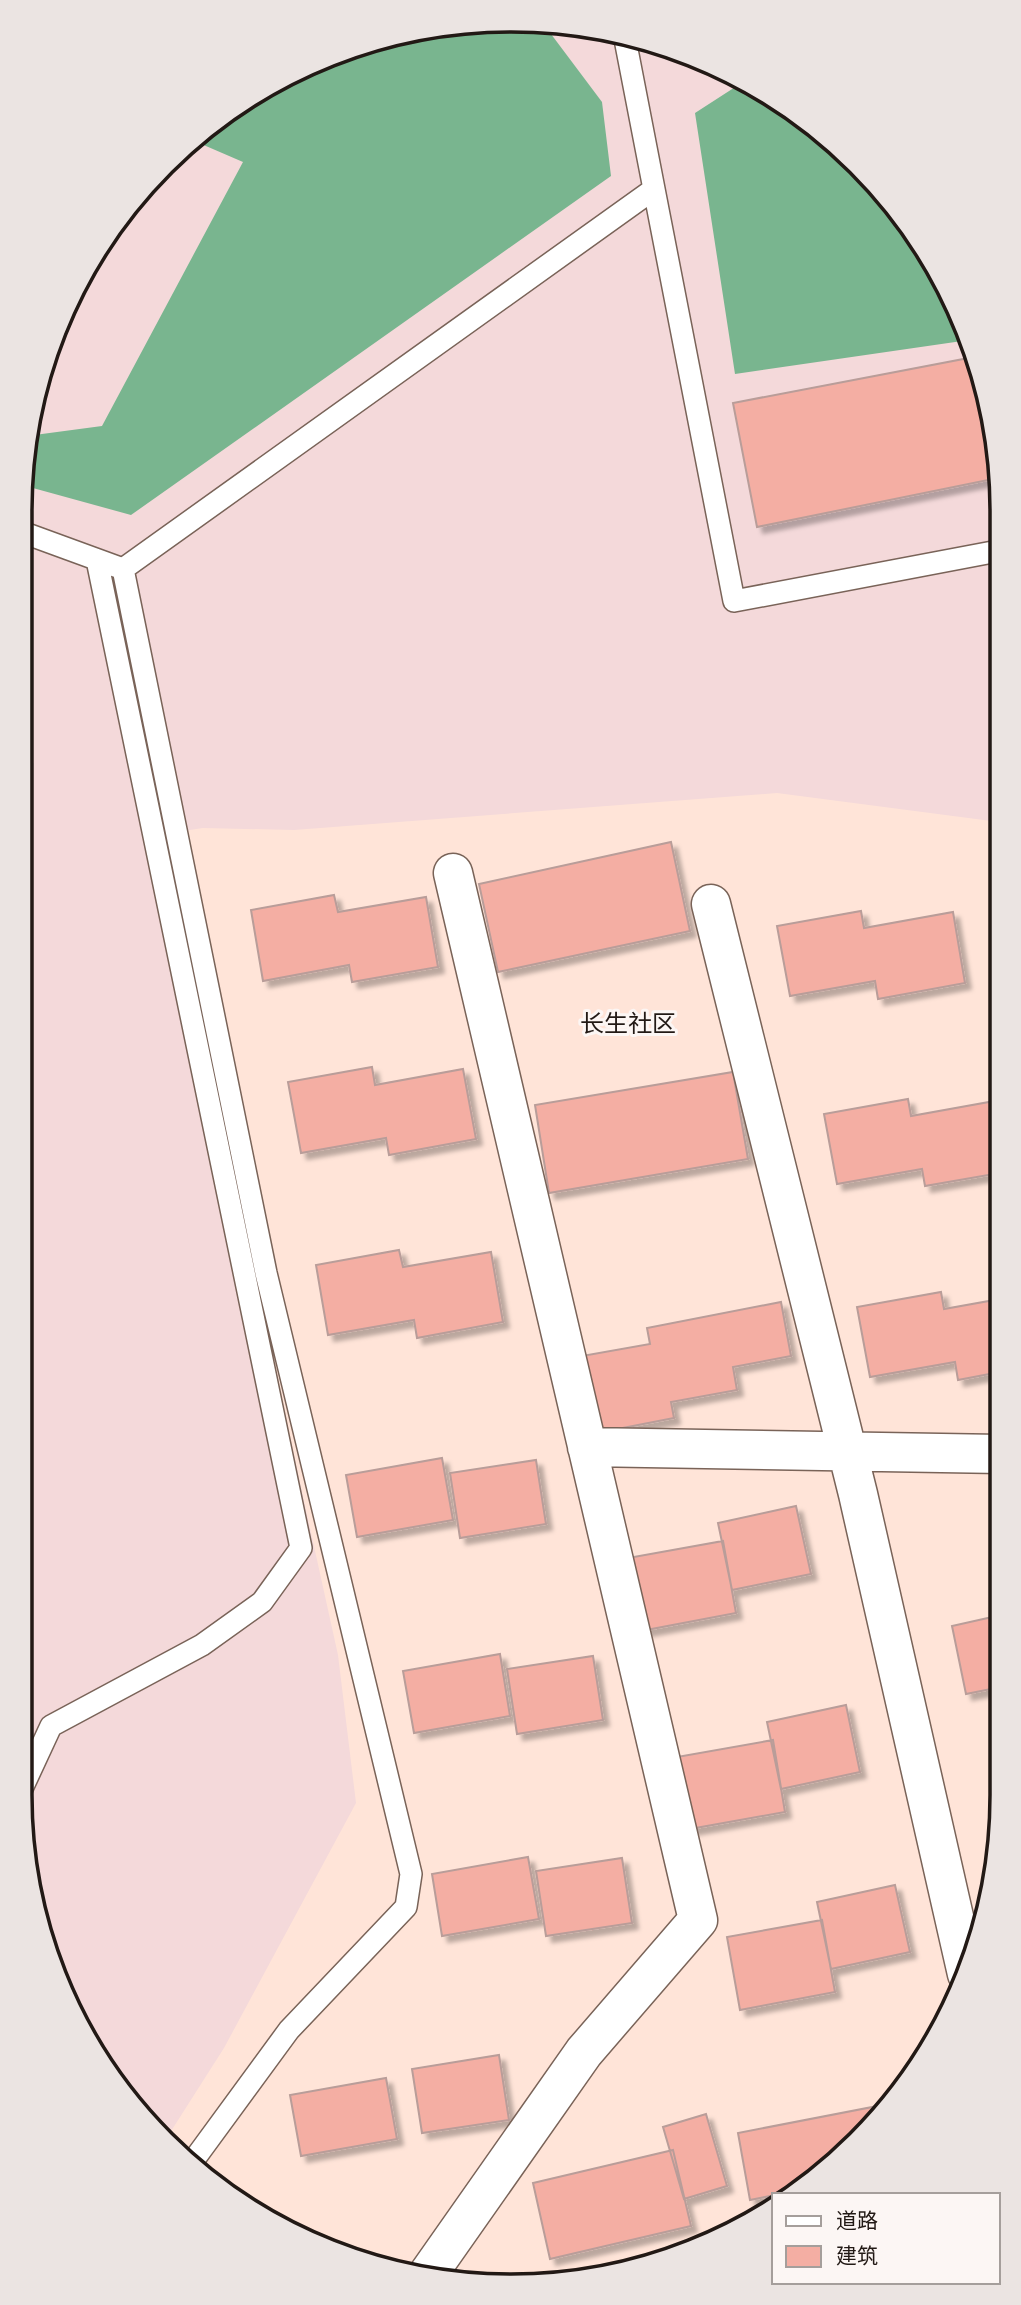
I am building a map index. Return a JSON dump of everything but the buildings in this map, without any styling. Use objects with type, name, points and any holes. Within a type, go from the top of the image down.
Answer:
[{"type":"street","points":[[433,2267],[584,2052],[698,1920],[453,873]]},
{"type":"street","points":[[711,904],[848,1453],[962,1953]]},
{"type":"street","points":[[587,1447],[990,1454]]},
{"type":"lane","points":[[626,46],[734,601],[990,553]]},
{"type":"lane","points":[[123,569],[654,189]]},
{"type":"lane","points":[[32,536],[123,569]]},
{"type":"lane","points":[[32,1767],[51,1726],[212,1638],[262,1602],[301,1548],[97,560]]},
{"type":"lane","points":[[123,569],[266,1273],[411,1874],[405,1908],[289,2031],[197,2156]]},
{"type":"shaded area","points":[[510,32],[604,41],[694,68],[750,96],[802,130],[849,172],[891,219],[909,244],[940,299],[953,327],[973,387],[988,479],[990,821],[777,793],[294,830],[203,828],[157,835],[338,1655],[356,1803],[224,2048],[171,2132],[130,2086],[112,2061],[81,2006],[57,1948],[36,1857],[32,1794],[32,510],[41,417],[68,327],[112,244],[150,195],[172,172],[219,130],[244,112],[327,68],[417,41]]},
{"type":"green space","points":[[479,33],[542,33],[551,34],[602,102],[611,176],[131,515],[33,488],[38,435],[102,426],[243,162],[202,144],[244,112],[327,68],[417,41]]},
{"type":"green space","points":[[734,88],[777,112],[826,150],[871,195],[909,244],[940,299],[958,342],[735,374],[695,113]]},
{"type":"district","name":"长生社区","points":[[628,1023]]}]
